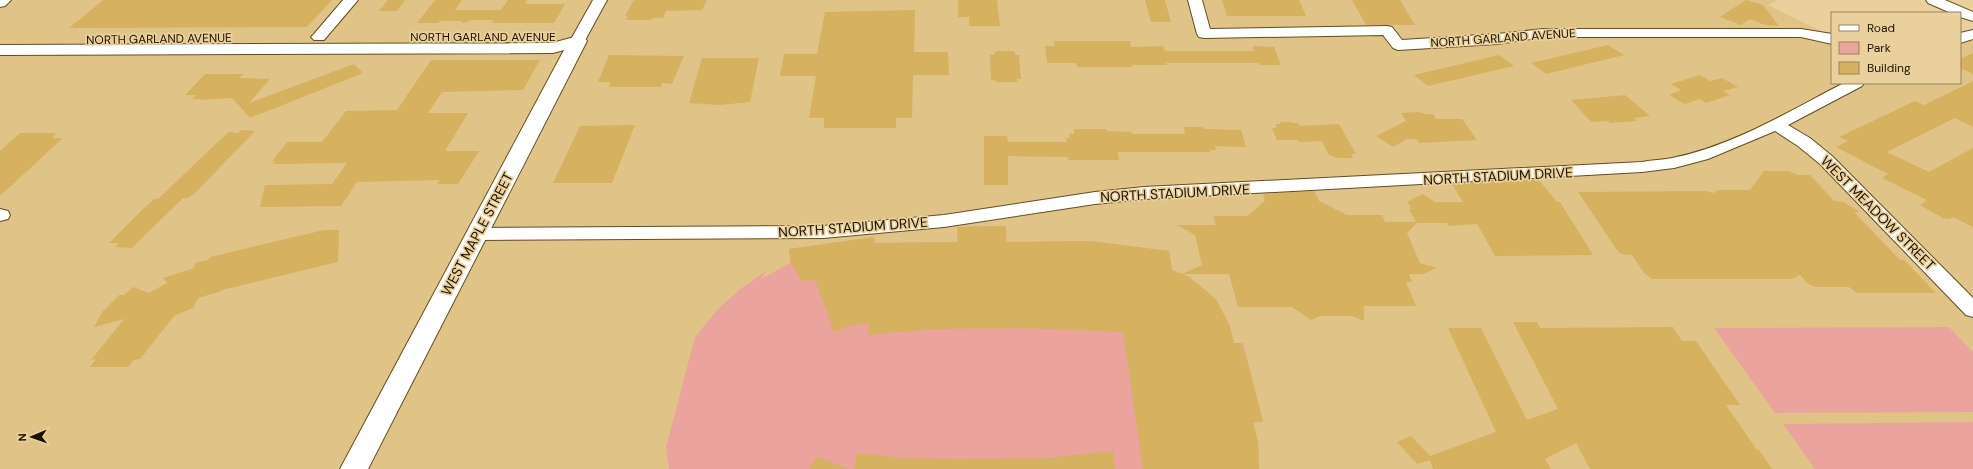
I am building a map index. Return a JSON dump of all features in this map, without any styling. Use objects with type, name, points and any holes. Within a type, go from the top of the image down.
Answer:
[{"type":"main road","name":"NORTH GARLAND AVENUE","points":[[0,41],[319,37],[559,37],[578,41]]},
{"type":"main road","name":"NORTH GARLAND AVENUE","points":[[0,50],[553,48],[578,41]]},
{"type":"main road","name":"WEST MAPLE STREET","points":[[354,469],[578,41]]},
{"type":"street","points":[[0,3],[4,0]]},
{"type":"street","points":[[319,37],[351,0]]},
{"type":"street","name":"WEST MAPLE STREET","points":[[578,41],[600,0]]},
{"type":"street","name":"NORTH GARLAND AVENUE","points":[[1195,0],[1204,34],[1387,30],[1398,45],[1497,39],[1544,33],[1801,33],[1831,39]]},
{"type":"street","points":[[1933,0],[1973,17]]},
{"type":"street","points":[[1961,38],[1973,34]]},
{"type":"street","name":"NORTH STADIUM DRIVE","points":[[478,234],[823,232],[944,221],[1094,198],[1144,193],[1398,181],[1642,167],[1677,163],[1746,139],[1854,84]]},
{"type":"street","name":"WEST MEADOW STREET","points":[[1776,124],[1816,151],[1826,160],[1973,310]]},
{"type":"shaded area","points":[[4,0],[1778,0],[1768,5],[1823,32],[1831,32],[1831,84],[1961,84],[1961,37],[1973,34],[1973,469],[0,469],[0,3]]},
{"type":"green space","points":[[1006,226],[1007,242],[1089,241],[1169,251],[1172,270],[1196,282],[1213,298],[1226,318],[1234,343],[1243,343],[1263,422],[1253,423],[1258,442],[1259,469],[669,469],[666,447],[695,337],[717,310],[739,290],[767,270],[761,279],[790,263],[789,249],[874,237],[875,243],[958,242],[957,227]]},
{"type":"green space","points":[[1949,327],[1973,352],[1973,412],[1775,413],[1714,328]]},
{"type":"green space","points":[[1973,422],[1973,469],[1815,469],[1783,424]]},
{"type":"building","points":[[103,0],[332,0],[307,27],[69,28]]},
{"type":"building","points":[[388,0],[405,0],[397,11],[379,11]]},
{"type":"building","points":[[435,0],[462,0],[455,10],[501,10],[508,0],[527,0],[525,4],[565,4],[554,23],[492,23],[494,20],[472,20],[463,23],[462,21],[440,21],[438,23],[417,23]]},
{"type":"building","points":[[634,0],[707,0],[702,10],[666,11],[663,18],[652,18],[651,20],[626,20],[628,16],[625,16]]},
{"type":"building","points":[[958,0],[997,0],[1000,26],[969,26],[969,17],[958,17]]},
{"type":"building","points":[[1145,0],[1165,0],[1171,22],[1151,22]]},
{"type":"building","points":[[1222,0],[1299,0],[1306,16],[1227,16]]},
{"type":"building","points":[[1352,0],[1400,0],[1415,25],[1366,25]]},
{"type":"building","points":[[1746,0],[1763,5],[1779,26],[1765,25],[1750,19],[1741,25],[1720,17]]},
{"type":"building","points":[[915,10],[914,52],[948,52],[949,75],[913,75],[912,118],[896,118],[896,128],[824,128],[824,118],[809,118],[816,76],[780,76],[784,54],[817,54],[825,12]]},
{"type":"building","points":[[1054,41],[1130,41],[1131,47],[1163,46],[1165,51],[1254,51],[1253,46],[1274,47],[1281,65],[1259,65],[1258,63],[1166,63],[1167,65],[1132,65],[1133,67],[1077,67],[1076,63],[1047,63],[1045,46],[1055,46]]},
{"type":"building","points":[[1608,45],[1624,55],[1546,74],[1531,63]]},
{"type":"building","points":[[997,51],[1012,51],[1015,52],[1015,55],[1019,55],[1021,79],[1017,79],[1017,82],[996,82],[995,80],[991,80],[990,55],[994,55]]},
{"type":"building","points":[[1973,53],[1973,74],[1961,68],[1961,59]]},
{"type":"building","points":[[609,55],[684,56],[672,84],[662,83],[661,87],[609,87],[611,82],[598,82]]},
{"type":"building","points":[[1499,55],[1514,66],[1428,86],[1414,75]]},
{"type":"building","points":[[702,58],[759,58],[750,102],[720,105],[689,103]]},
{"type":"building","points":[[431,60],[540,60],[523,90],[442,92],[428,113],[468,113],[445,151],[479,151],[458,184],[437,184],[440,180],[357,182],[341,206],[260,207],[265,185],[332,184],[347,163],[272,164],[275,161],[272,161],[287,142],[322,142],[346,111],[397,110]]},
{"type":"building","points":[[354,64],[363,73],[250,118],[232,98],[200,100],[202,99],[192,99],[196,95],[185,95],[205,74],[244,74],[239,78],[270,79],[249,103]]},
{"type":"building","points":[[1700,75],[1710,81],[1722,78],[1738,87],[1723,91],[1730,95],[1706,103],[1700,99],[1685,104],[1669,95],[1681,90],[1671,84]]},
{"type":"building","points":[[1973,81],[1973,127],[1955,118],[1887,152],[1929,172],[1973,148],[1973,227],[1953,217],[1948,219],[1943,218],[1920,205],[1927,200],[1882,178],[1888,174],[1836,147],[1848,141],[1839,137],[1915,101],[1924,105]]},
{"type":"building","points":[[1625,95],[1650,116],[1634,118],[1637,121],[1610,123],[1608,121],[1591,122],[1571,100]]},
{"type":"building","points":[[1419,112],[1433,114],[1436,119],[1462,119],[1477,140],[1419,143],[1416,139],[1407,139],[1393,147],[1376,136],[1406,121],[1401,113]]},
{"type":"building","points":[[1280,122],[1298,123],[1299,126],[1339,124],[1356,154],[1351,154],[1353,158],[1337,158],[1329,155],[1322,141],[1299,142],[1298,140],[1277,140],[1272,128],[1277,127],[1275,124],[1281,124]]},
{"type":"building","points":[[635,125],[612,183],[553,183],[580,126]]},
{"type":"building","points":[[1184,127],[1241,130],[1246,147],[1215,146],[1216,150],[1210,150],[1210,152],[1118,152],[1119,160],[1069,160],[1068,157],[1008,156],[1008,185],[984,185],[984,136],[1007,136],[1008,142],[1067,142],[1066,138],[1070,138],[1069,134],[1074,134],[1074,129],[1106,129],[1107,131],[1131,132],[1132,134],[1185,134]]},
{"type":"building","points":[[241,130],[255,131],[195,193],[188,198],[183,198],[132,248],[116,247],[119,243],[109,243],[142,210],[154,199],[158,199],[229,132],[238,133]]},
{"type":"building","points":[[20,133],[57,133],[52,138],[63,138],[0,196],[0,151]]},
{"type":"building","points":[[1764,171],[1788,171],[1798,175],[1810,175],[1834,201],[1843,202],[1860,212],[1854,212],[1900,260],[1904,260],[1936,293],[1857,293],[1849,287],[1815,287],[1808,284],[1800,275],[1792,279],[1652,279],[1644,273],[1632,255],[1621,254],[1617,250],[1578,192],[1706,191],[1713,193],[1719,190],[1750,190]]},
{"type":"building","points":[[1538,179],[1557,202],[1560,202],[1593,255],[1495,256],[1477,224],[1448,226],[1447,223],[1417,223],[1407,233],[1420,263],[1437,268],[1423,274],[1409,274],[1412,282],[1406,282],[1416,306],[1364,306],[1364,321],[1352,316],[1320,316],[1311,320],[1292,307],[1238,307],[1229,274],[1183,274],[1189,277],[1216,299],[1230,326],[1234,343],[1240,343],[1246,355],[1263,422],[1253,422],[1258,442],[1259,469],[1143,469],[1123,332],[1023,328],[934,329],[868,335],[869,323],[849,326],[834,332],[815,280],[802,281],[791,263],[789,249],[874,237],[875,243],[958,242],[957,227],[1006,226],[1006,242],[1089,241],[1169,251],[1172,270],[1182,274],[1202,265],[1195,235],[1177,225],[1216,225],[1213,216],[1247,216],[1265,201],[1263,194],[1314,191],[1319,201],[1347,215],[1382,215],[1385,222],[1416,222],[1409,209],[1412,209],[1407,202],[1423,194],[1435,202],[1463,202],[1452,184]]},
{"type":"building","points":[[324,230],[339,230],[338,262],[222,290],[198,298],[193,308],[174,316],[140,359],[134,360],[128,367],[90,367],[96,359],[91,360],[124,319],[94,327],[102,312],[119,295],[124,295],[133,287],[149,293],[167,283],[163,278],[194,268],[195,263],[208,260],[210,257]]},
{"type":"building","points":[[1513,322],[1537,322],[1540,328],[1673,327],[1682,341],[1696,341],[1740,405],[1726,405],[1772,469],[1590,469],[1576,443],[1545,459],[1551,469],[1433,469],[1430,460],[1417,464],[1397,442],[1411,436],[1430,456],[1496,432],[1448,328],[1481,328],[1527,420],[1558,409]]},
{"type":"building","points":[[1113,451],[1115,469],[854,469],[857,453],[904,458],[961,459],[1045,458]]},
{"type":"building","points":[[817,457],[847,468],[847,469],[809,469]]}]
